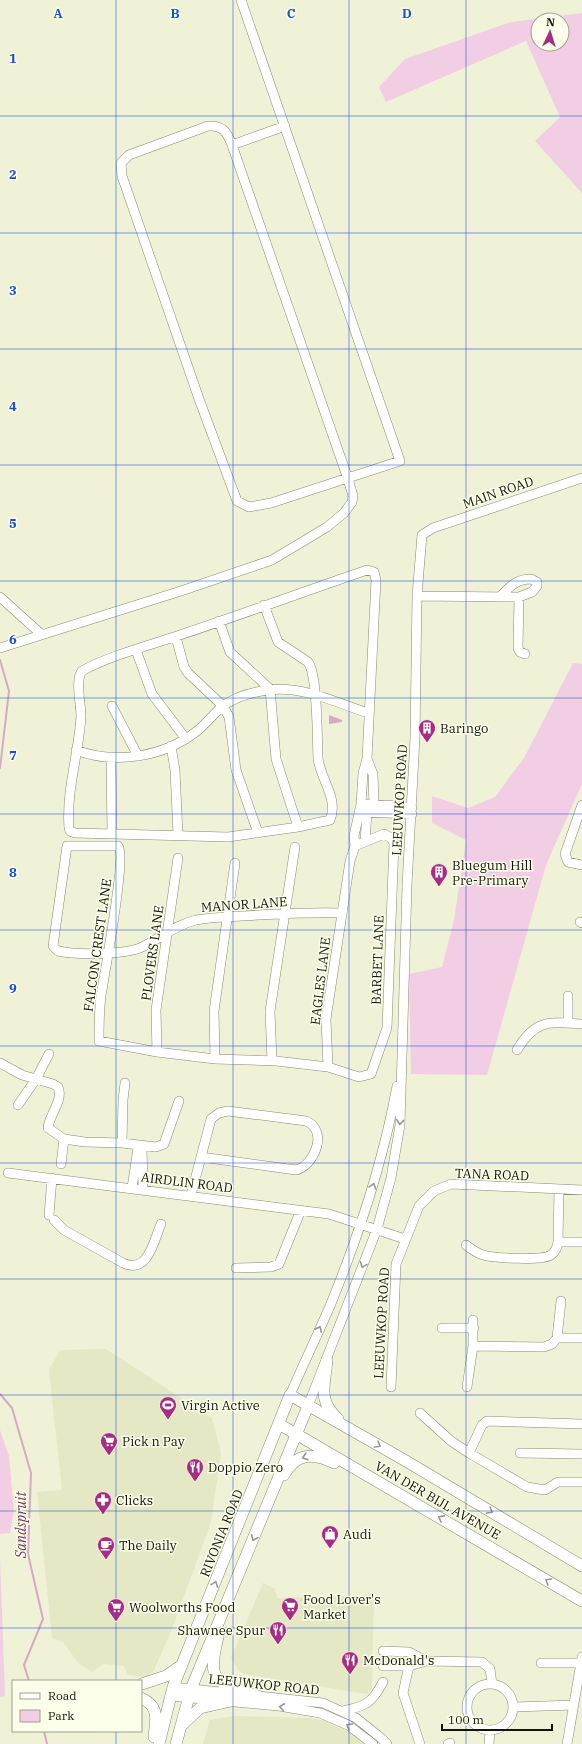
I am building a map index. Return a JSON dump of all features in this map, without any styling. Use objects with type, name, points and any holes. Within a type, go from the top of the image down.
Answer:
[{"type":"main road","points":[[327,1360],[323,1394],[325,1402],[332,1413],[345,1425]]},
{"type":"main road","name":"VAN DER BIJL AVENUE","points":[[290,1395],[345,1425],[582,1566]]},
{"type":"main road","name":"RIVONIA ROAD","points":[[158,1744],[172,1692],[290,1395]]},
{"type":"main road","points":[[176,1744],[179,1728],[190,1693],[228,1596],[269,1503],[308,1406]]},
{"type":"main road","name":"VAN DER BIJL AVENUE","points":[[279,1424],[582,1601]]},
{"type":"main road","points":[[269,1503],[290,1466],[300,1458],[312,1455],[324,1458],[392,1491]]},
{"type":"main road","points":[[228,1596],[213,1658],[212,1669],[223,1684],[258,1696]]},
{"type":"main road","points":[[142,1684],[166,1676],[183,1665]]},
{"type":"main road","points":[[142,1699],[153,1705],[156,1713],[153,1744]]},
{"type":"main road","points":[[179,1728],[200,1708],[231,1701]]},
{"type":"street","points":[[0,648],[182,591],[272,560],[327,527],[344,514],[352,502],[353,496],[348,479],[232,145],[225,130],[220,127],[208,126],[129,155],[123,160],[120,167],[122,176],[232,493],[239,503],[249,507],[271,503],[348,479],[400,462],[241,0]]},
{"type":"street","points":[[232,145],[285,126]]},
{"type":"street","name":"MAIN ROAD","points":[[422,534],[447,523],[582,478]]},
{"type":"street","name":"LEEUWKOP ROAD","points":[[377,1229],[391,1178],[402,1104],[400,1069],[407,885],[412,811],[420,542],[422,534]]},
{"type":"street","points":[[264,605],[278,642],[310,664],[315,696],[318,760],[331,797],[331,819],[326,822],[298,827],[228,837],[75,833],[70,831],[70,801],[76,750],[80,732],[79,679],[81,673],[136,650],[176,637],[264,605],[367,570],[374,572],[376,580],[368,713],[367,759],[363,774],[362,810],[365,841]]},
{"type":"street","points":[[418,596],[519,597],[534,590],[537,586],[537,582],[531,579],[520,580],[513,583],[501,596]]},
{"type":"street","points":[[0,597],[41,634]]},
{"type":"street","points":[[519,597],[518,648],[520,652],[525,654]]},
{"type":"street","points":[[220,621],[230,652],[270,689],[276,759],[298,827]]},
{"type":"street","points":[[176,637],[184,667],[188,673],[223,706],[229,717],[236,770],[258,833]]},
{"type":"street","points":[[136,650],[152,694],[186,739]]},
{"type":"street","points":[[76,750],[92,756],[112,758],[138,756],[158,752],[186,739],[215,716],[223,706],[244,695],[270,689],[295,690],[368,713]]},
{"type":"street","points":[[112,706],[138,756]]},
{"type":"street","points":[[171,746],[175,770],[178,835]]},
{"type":"street","points":[[112,758],[112,834]]},
{"type":"street","points":[[367,759],[373,774],[374,805]]},
{"type":"street","points":[[362,810],[374,805],[412,811]]},
{"type":"street","points":[[582,805],[565,854],[570,864],[582,864]]},
{"type":"street","points":[[362,810],[412,811]]},
{"type":"street","name":"EAGLES LANE","points":[[328,1067],[326,1019],[341,913],[350,861],[355,846],[354,836],[362,810]]},
{"type":"street","name":"BARBET LANE","points":[[328,1067],[349,1075],[359,1077],[368,1076],[374,1069],[386,1034],[394,842],[391,838],[384,834],[355,846]]},
{"type":"street","name":"FALCON CREST LANE","points":[[60,952],[55,950],[53,944],[65,851],[69,845],[112,845],[120,847],[121,852],[101,996],[99,1041],[113,1045],[157,1052]]},
{"type":"street","points":[[272,1061],[270,1012],[295,847]]},
{"type":"street","name":"PLOVERS LANE","points":[[157,1052],[156,1010],[178,858]]},
{"type":"street","points":[[215,1059],[214,1012],[229,917],[235,863]]},
{"type":"street","name":"MANOR LANE","points":[[60,952],[85,954],[137,949],[168,931],[195,920],[286,913],[341,913]]},
{"type":"street","points":[[568,996],[568,1023]]},
{"type":"street","points":[[517,1050],[526,1034],[535,1027],[548,1023],[582,1024]]},
{"type":"street","points":[[157,1052],[215,1059],[272,1061],[328,1067]]},
{"type":"street","points":[[18,1105],[36,1079],[48,1054]]},
{"type":"street","points":[[0,1063],[15,1072],[58,1087],[60,1095],[49,1119],[48,1128],[64,1139],[156,1147],[164,1144],[178,1102]]},
{"type":"street","name":"LEEUWKOP ROAD","points":[[361,1223],[385,1145],[400,1069]]},
{"type":"street","points":[[122,1143],[125,1083]]},
{"type":"street","points":[[191,1195],[201,1157],[211,1119],[223,1111],[306,1121],[314,1126],[318,1134],[318,1139],[311,1161],[304,1168],[296,1170],[201,1157]]},
{"type":"street","points":[[61,1164],[64,1139]]},
{"type":"street","points":[[132,1188],[140,1146]]},
{"type":"street","points":[[140,1146],[143,1189]]},
{"type":"street","name":"AIRDLIN ROAD","points":[[8,1173],[301,1210],[334,1215],[361,1223]]},
{"type":"street","points":[[54,1178],[52,1217],[69,1233],[123,1263],[132,1266],[141,1264],[147,1257],[161,1224]]},
{"type":"street","name":"TANA ROAD","points":[[405,1239],[419,1206],[427,1196],[442,1186],[462,1184],[582,1190]]},
{"type":"street","points":[[466,1245],[484,1255],[540,1258],[553,1254],[558,1242],[559,1190]]},
{"type":"street","points":[[236,1268],[275,1266],[282,1260],[301,1210]]},
{"type":"street","points":[[361,1223],[405,1239]]},
{"type":"street","name":"RIVONIA ROAD","points":[[290,1395],[329,1307],[361,1223]]},
{"type":"street","points":[[308,1406],[377,1229]]},
{"type":"street","name":"LEEUWKOP ROAD","points":[[391,1387],[394,1275],[405,1239]]},
{"type":"street","points":[[558,1242],[582,1242]]},
{"type":"street","points":[[473,1346],[544,1347],[552,1344],[557,1338],[561,1300]]},
{"type":"street","points":[[442,1328],[474,1324],[473,1346],[467,1387]]},
{"type":"street","points":[[557,1338],[582,1338]]},
{"type":"street","points":[[420,1413],[451,1441],[469,1453],[535,1490],[545,1490],[558,1482],[582,1482]]},
{"type":"street","points":[[469,1453],[482,1425],[487,1421],[582,1424]]},
{"type":"street","points":[[520,1453],[582,1454]]},
{"type":"street","points":[[384,1652],[409,1652],[426,1661]]},
{"type":"street","points":[[541,1663],[582,1660],[567,1744]]},
{"type":"street","points":[[384,1666],[409,1666],[426,1661],[482,1662],[490,1669],[492,1684]]},
{"type":"street","points":[[409,1666],[403,1689],[404,1698],[420,1744]]},
{"type":"street","points":[[343,1711],[367,1704],[376,1695],[383,1682]]},
{"type":"street","points":[[492,1684],[505,1689],[513,1700],[514,1707],[513,1714],[507,1724],[496,1730],[490,1731],[476,1726],[468,1714],[467,1706],[472,1693],[478,1688],[492,1684]]},
{"type":"street","name":"LEEUWKOP ROAD","points":[[172,1692],[258,1696],[317,1702],[343,1711],[369,1728],[387,1744]]},
{"type":"street","name":"LEEUWKOP ROAD","points":[[190,1693],[231,1701],[279,1706],[320,1713],[348,1724],[373,1744]]},
{"type":"street","points":[[514,1707],[574,1705]]},
{"type":"street","points":[[489,1744],[490,1731]]},
{"type":"shaded area","points":[[329,715],[342,720],[342,722],[329,724]]},
{"type":"shaded area","points":[[106,1349],[212,1418],[221,1453],[211,1522],[172,1629],[153,1672],[146,1677],[128,1675],[124,1666],[103,1664],[92,1672],[79,1664],[63,1642],[52,1638],[37,1492],[62,1490],[49,1370],[60,1350]]},
{"type":"shaded area","points":[[263,1583],[275,1589],[277,1598],[374,1595],[372,1688],[367,1694],[244,1674],[238,1670],[231,1658]]},
{"type":"shaded area","points":[[232,1716],[309,1718],[329,1721],[357,1737],[365,1744],[203,1744],[210,1720]]},
{"type":"green space","points":[[582,13],[582,193],[535,141],[560,117],[531,52],[570,52],[570,15]]},
{"type":"green space","points":[[530,20],[530,50],[526,41],[386,102],[379,87],[405,59],[511,22]]},
{"type":"green space","points":[[573,663],[582,664],[582,784],[546,865],[487,1075],[411,1074],[409,974],[442,967],[454,920],[466,840],[432,823],[432,796],[468,808],[495,797],[524,758]]},
{"type":"green space","points":[[0,1430],[9,1456],[14,1511],[10,1533],[0,1534]]},
{"type":"green space","points":[[0,1557],[5,1696],[0,1697]]},
{"type":"waterway","points":[[0,660],[9,691],[0,768]]},
{"type":"waterway","name":"Sandspruit","points":[[0,1394],[12,1408],[31,1473],[28,1554],[43,1619],[24,1665],[29,1680]]},
{"type":"waterway","name":"Sandspruit","points":[[44,1732],[47,1744]]},
{"type":"place","name":"Baringo","points":[[427,743]]},
{"type":"place","name":"Bluegum Hill Pre-Primary","points":[[439,887]]},
{"type":"place","name":"Virgin Active","points":[[168,1420]]},
{"type":"place","name":"Pick n Pay","points":[[109,1456]]},
{"type":"place","name":"Doppio Zero","points":[[195,1482]]},
{"type":"place","name":"Clicks","points":[[103,1515]]},
{"type":"place","name":"Audi","points":[[330,1549]]},
{"type":"place","name":"The Daily","points":[[106,1560]]},
{"type":"place","name":"Food Lover's Market","points":[[290,1621]]},
{"type":"place","name":"Woolworths Food","points":[[116,1622]]},
{"type":"place","name":"Shawnee Spur","points":[[278,1645]]},
{"type":"place","name":"McDonald's","points":[[350,1675]]}]
